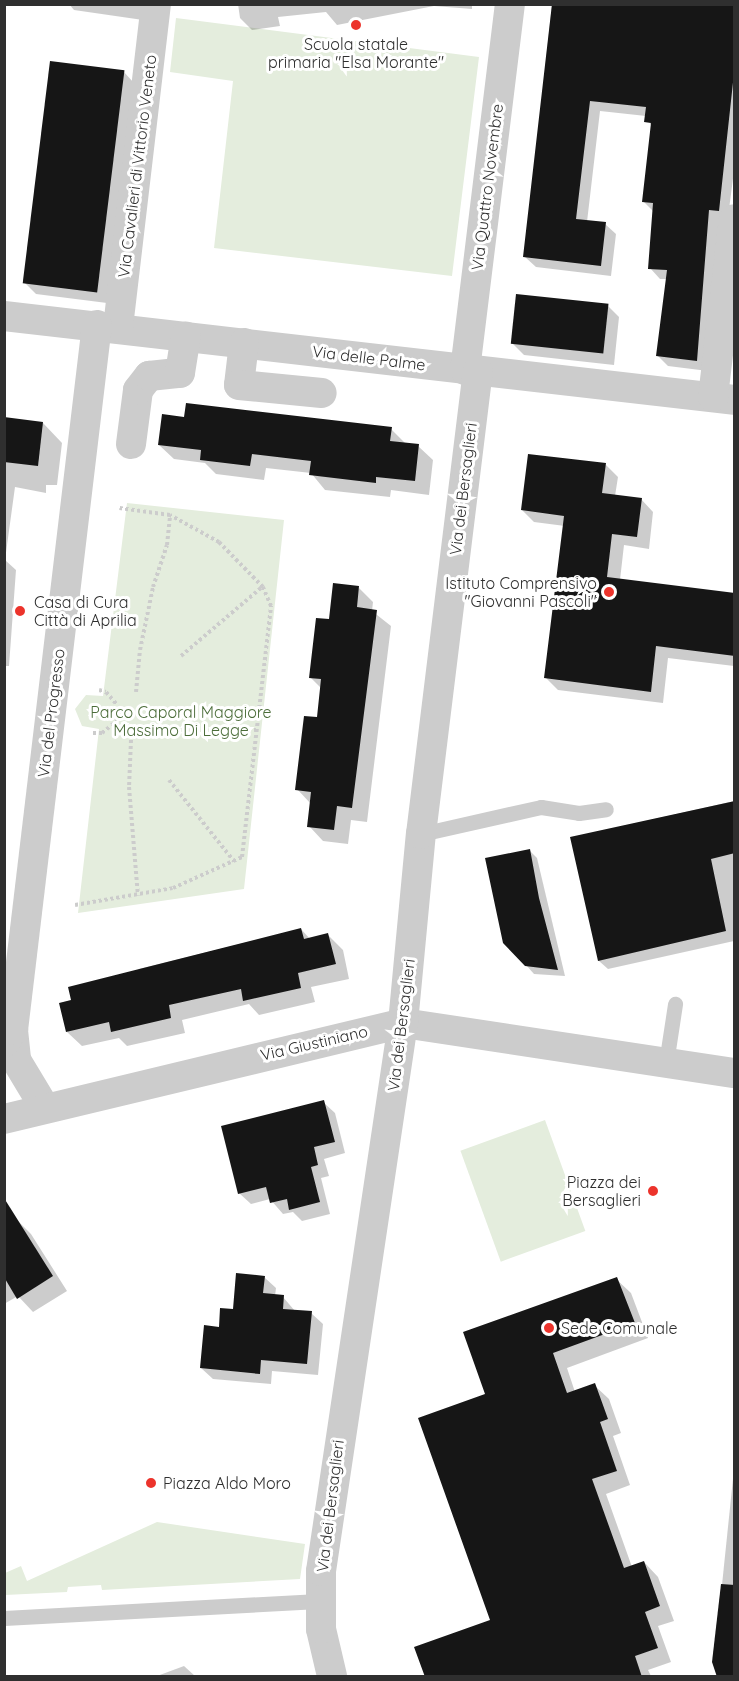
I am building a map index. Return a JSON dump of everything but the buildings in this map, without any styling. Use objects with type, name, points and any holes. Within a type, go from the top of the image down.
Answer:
[{"type":"street","name":"Via Cavalieri di Vittorio Veneto","points":[[108,326],[156,4]]},
{"type":"street","name":"Via Quattro Novembre","points":[[466,370],[510,4]]},
{"type":"street","points":[[724,398],[735,219]]},
{"type":"street","name":"Via delle Palme","points":[[4,316],[108,326],[466,370],[724,398]]},
{"type":"street","name":"Via del Progresso","points":[[45,1108],[16,1060],[9,1036],[108,326]]},
{"type":"street","points":[[130,444],[138,390],[149,376],[180,373],[186,336]]},
{"type":"street","points":[[244,343],[239,385],[322,393]]},
{"type":"street","name":"Via dei Bersaglieri","points":[[332,1677],[321,1629],[319,1601],[337,1451],[403,1023],[466,370]]},
{"type":"street","name":"Via Giustiniano","points":[[4,1119],[403,1023],[735,1073]]},
{"type":"lane","points":[[421,834],[541,807],[579,813],[606,809]]},
{"type":"lane","points":[[666,1063],[675,1004]]},
{"type":"lane","points":[[4,1618],[319,1601]]},
{"type":"path","points":[[75,905],[138,896],[173,888],[242,857],[271,606],[262,587],[219,542],[171,515],[119,508]]},
{"type":"path","points":[[136,692],[140,650],[153,587],[167,545],[171,515]]},
{"type":"path","points":[[181,656],[262,587]]},
{"type":"path","points":[[99,690],[106,692],[118,706]]},
{"type":"path","points":[[93,733],[102,734],[117,721]]},
{"type":"path","points":[[236,727],[256,730]]},
{"type":"path","points":[[131,740],[129,787],[138,896]]},
{"type":"path","points":[[169,780],[234,861]]},
{"type":"green space","points":[[176,18],[479,57],[452,276],[214,248],[233,81],[170,72]]},
{"type":"green space","name":"Parco Caporal Maggiore Massimo Di Legge","points":[[127,503],[284,520],[244,889],[78,913],[99,729],[82,726],[75,709],[86,695],[103,696]]},
{"type":"green space","points":[[545,1120],[585,1231],[501,1262],[460,1151]]},
{"type":"green space","points":[[157,1522],[305,1544],[300,1579],[102,1590],[101,1585],[68,1587],[67,1592],[5,1595],[5,1573],[21,1566],[27,1581]]},
{"type":"place","name":"Scuola statale primaria \"Elsa Morante\"","points":[[356,25]]},
{"type":"place","name":"Istituto Comprensivo \"Giovanni Pascoli\"","points":[[609,592]]},
{"type":"place","name":"Casa di Cura Città di Aprilia","points":[[20,611]]},
{"type":"place","name":"Piazza dei Bersaglieri","points":[[653,1191]]},
{"type":"place","name":"Sede Comunale","points":[[549,1328]]},
{"type":"place","name":"Piazza Aldo Moro","points":[[151,1483]]}]
